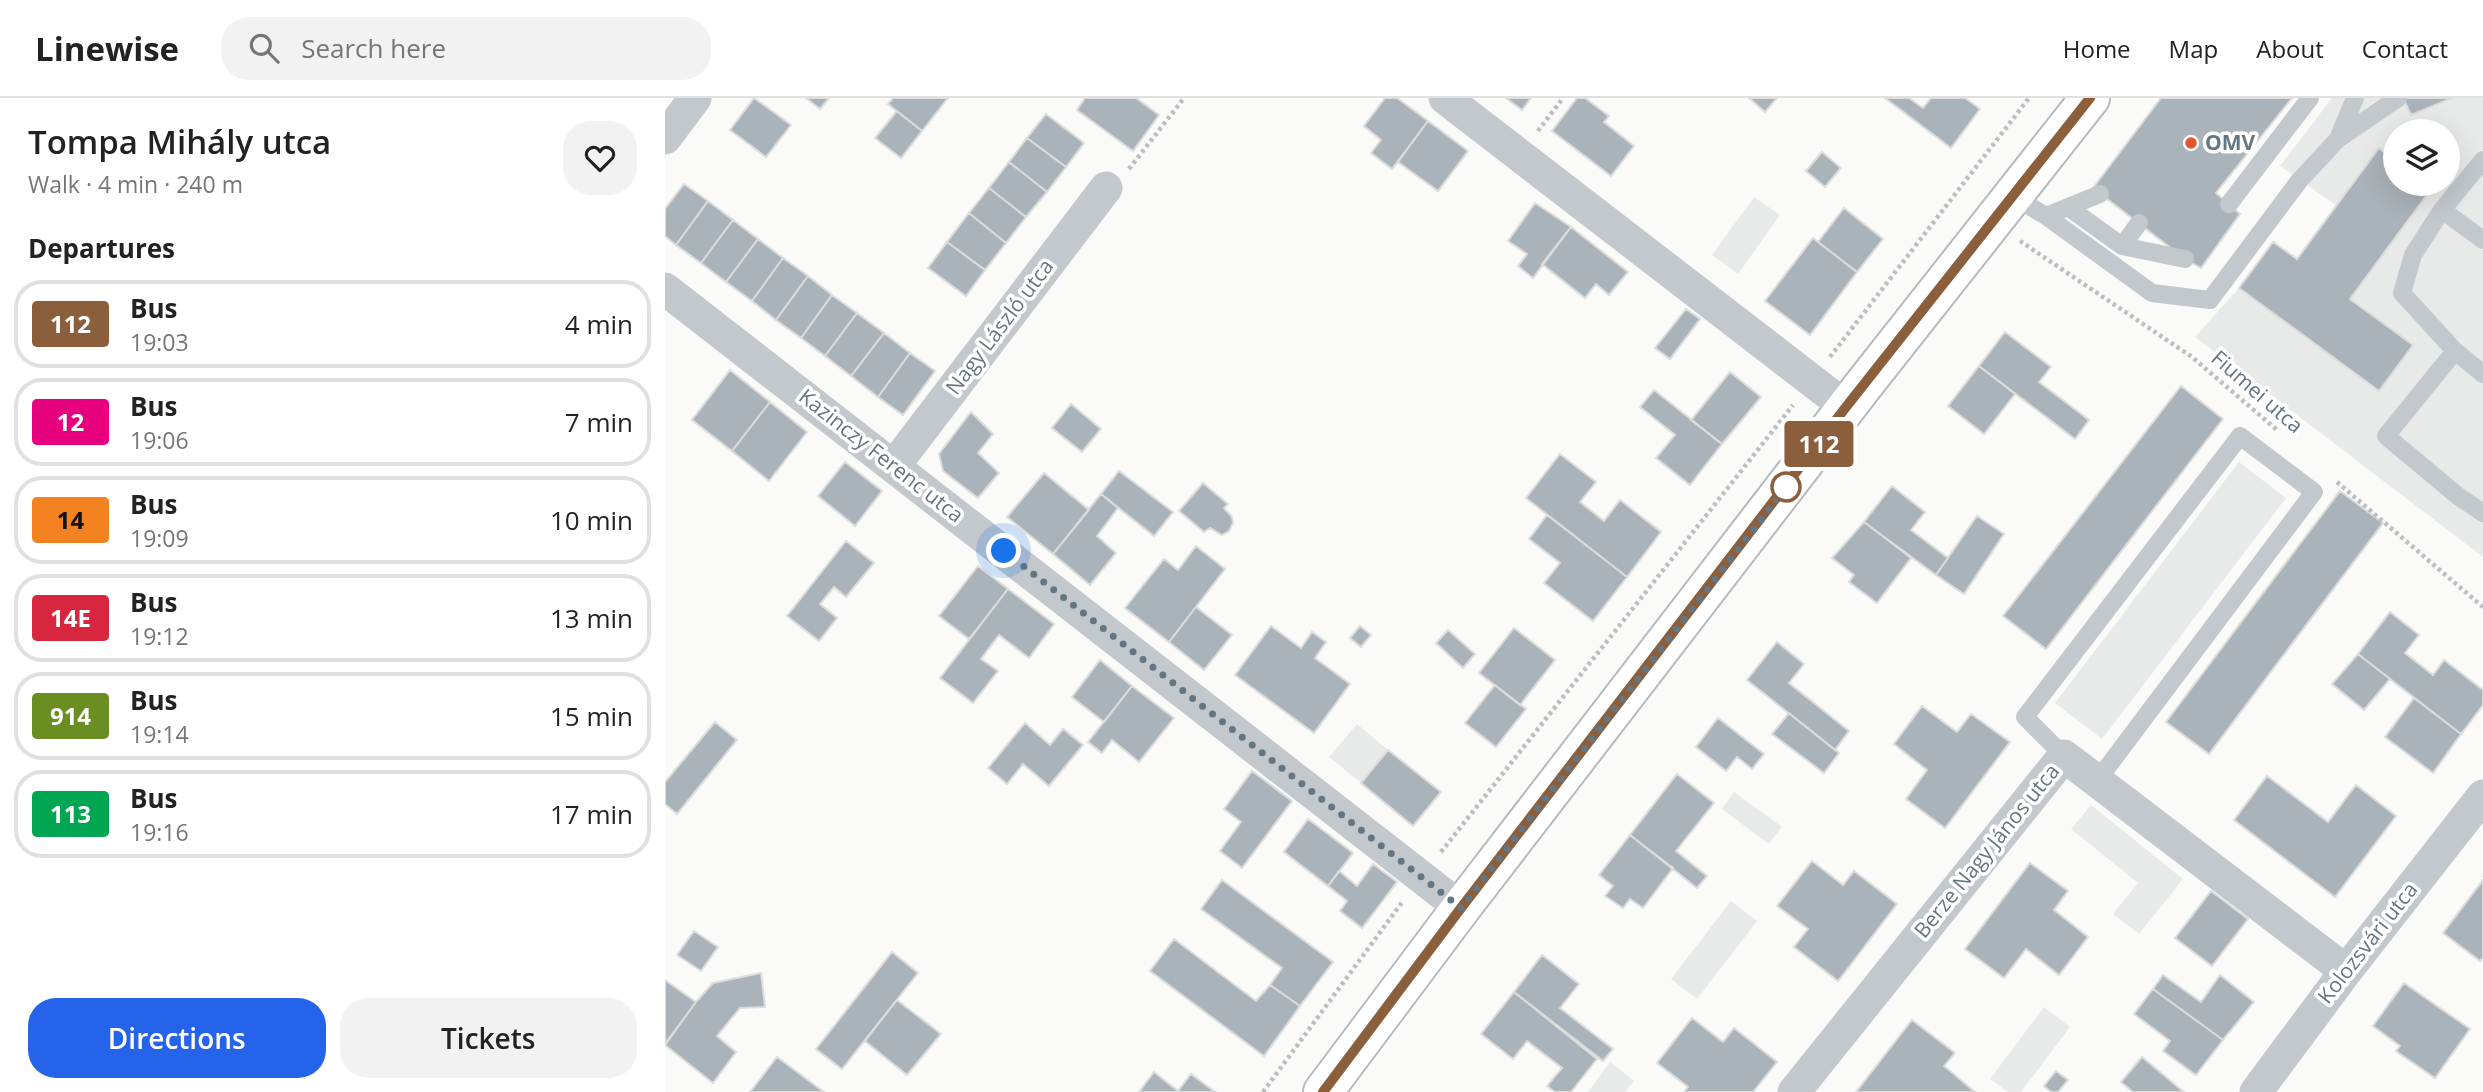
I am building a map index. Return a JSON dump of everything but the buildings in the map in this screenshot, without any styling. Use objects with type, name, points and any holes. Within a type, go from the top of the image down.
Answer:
[{"type":"main road","points":[[1323,1092],[1846,407],[2090,98]]},
{"type":"street","points":[[665,138],[695,98]]},
{"type":"street","points":[[1445,98],[1846,407]]},
{"type":"street","name":"Nagy László utca","points":[[894,466],[1106,188]]},
{"type":"street","name":"Kazinczy Ferenc utca","points":[[665,289],[1461,908]]},
{"type":"street","name":"Berze Nagy János utca","points":[[1794,1092],[2064,756],[2346,971]]},
{"type":"street","name":"Kolozsvári utca","points":[[2256,1092],[2346,971],[2483,796]]},
{"type":"lane","points":[[2229,204],[2310,98]]},
{"type":"lane","points":[[2338,139],[2355,98]]},
{"type":"lane","points":[[2003,210],[2046,216],[2152,293],[2210,300],[2299,181],[2338,139],[2398,98]]},
{"type":"lane","points":[[2483,160],[2442,210],[2413,255],[2402,293],[2455,351],[2483,373]]},
{"type":"lane","points":[[2046,216],[2100,194]]},
{"type":"lane","points":[[2068,207],[2122,246],[2185,259]]},
{"type":"lane","points":[[2442,210],[2483,240]]},
{"type":"lane","points":[[2122,246],[2139,223]]},
{"type":"lane","points":[[2455,351],[2386,436],[2458,496],[2483,513]]},
{"type":"lane","points":[[2064,756],[2025,716],[2240,436],[2315,492],[2097,781]]},
{"type":"path","points":[[1106,188],[1122,178],[1184,98]]},
{"type":"path","points":[[1521,155],[1563,98]]},
{"type":"path","points":[[1263,1092],[1420,878],[1811,381],[2029,98]]},
{"type":"path","name":"Fiumei utca","points":[[2003,210],[2192,356],[2285,437]]},
{"type":"path","points":[[2327,473],[2483,607]]},
{"type":"shaded area","points":[[2332,98],[2483,98],[2483,557],[2195,337],[2239,288],[2273,242],[2297,259],[2337,206],[2280,166]]},
{"type":"shaded area","points":[[1754,197],[1780,215],[1738,274],[1712,255]]},
{"type":"shaded area","points":[[2239,462],[2286,498],[2102,739],[2055,703]]},
{"type":"shaded area","points":[[1357,724],[1388,750],[1361,783],[1329,757]]},
{"type":"shaded area","points":[[1734,792],[1782,827],[1769,844],[1722,809]]},
{"type":"shaded area","points":[[2091,805],[2183,879],[2139,934],[2113,914],[2138,883],[2071,829]]},
{"type":"shaded area","points":[[1731,901],[1757,921],[1697,999],[1671,979]]},
{"type":"shaded area","points":[[2044,1007],[2070,1027],[2021,1092],[2008,1092],[1990,1079]]},
{"type":"shaded area","points":[[1610,1062],[1634,1081],[1625,1092],[1588,1092]]},
{"type":"bus line","name":"112","points":[[1323,1092],[1846,407],[2090,98]]},
{"type":"place","name":"OMV","points":[[2191,143]]},
{"type":"route","points":[[1004,551],[1461,908],[1791,481],[1786,487]]}]
